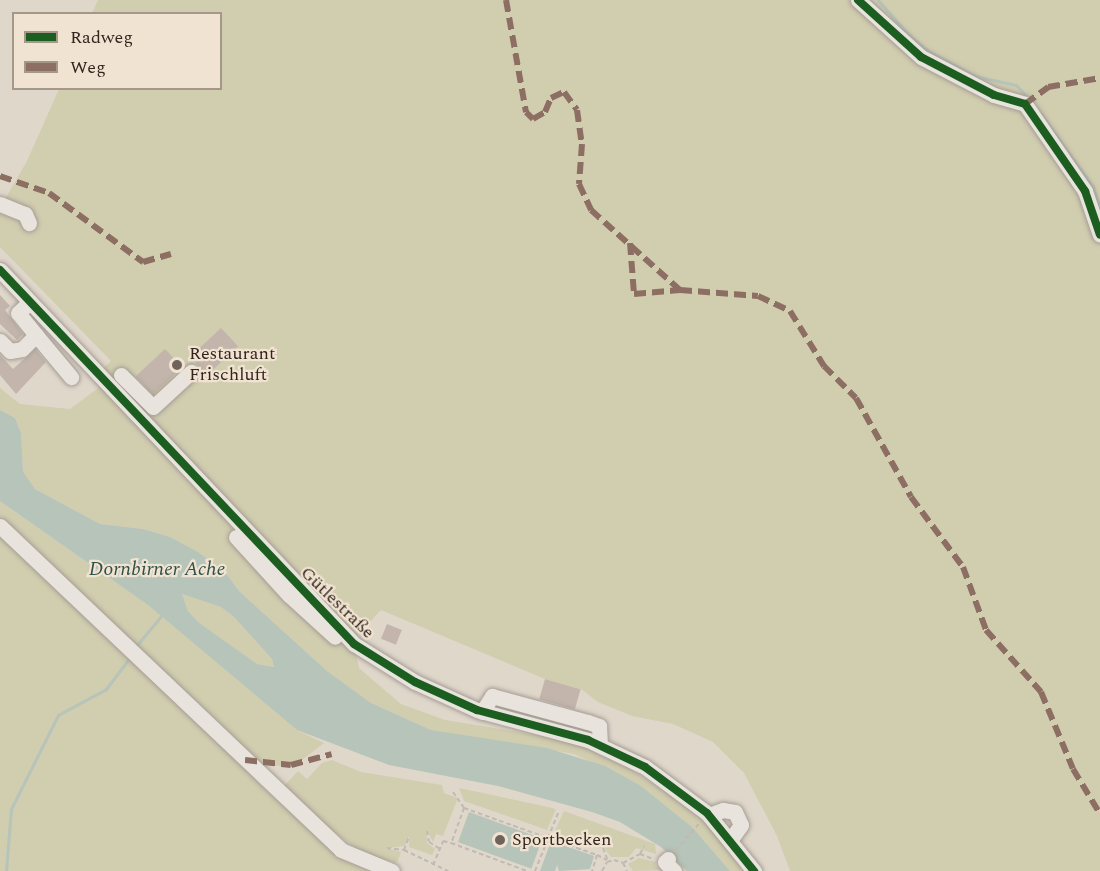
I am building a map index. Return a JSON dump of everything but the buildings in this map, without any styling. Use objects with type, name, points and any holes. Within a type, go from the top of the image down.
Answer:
[{"type":"street","points":[[858,0],[921,57],[994,95],[1025,104],[1085,191],[1100,235]]},
{"type":"street","points":[[0,204],[25,214],[29,223]]},
{"type":"street","name":"Gütlestraße","points":[[0,270],[199,484],[354,644],[416,682],[482,712],[600,744],[656,774],[705,819],[731,839],[754,871]]},
{"type":"street","points":[[30,302],[18,313],[71,377]]},
{"type":"street","points":[[0,341],[10,351],[22,349],[36,335]]},
{"type":"street","points":[[121,375],[153,407],[191,372]]},
{"type":"street","points":[[0,526],[341,850],[392,871]]},
{"type":"street","points":[[705,819],[723,810],[735,812],[741,825],[731,839]]},
{"type":"path","points":[[453,792],[464,808],[597,855],[608,861],[623,863],[640,854],[644,846]]},
{"type":"path","points":[[451,843],[464,808]]},
{"type":"path","points":[[535,871],[558,813]]},
{"type":"path","points":[[640,854],[666,863],[705,819]]},
{"type":"path","points":[[427,831],[429,842],[440,849]]},
{"type":"path","points":[[404,850],[409,837]]},
{"type":"path","points":[[433,865],[443,841],[527,871]]},
{"type":"path","points":[[387,848],[404,850],[448,871]]},
{"type":"path","points":[[603,848],[608,861]]},
{"type":"path","points":[[592,871],[597,855]]},
{"type":"path","points":[[602,871],[608,861]]},
{"type":"path","points":[[623,863],[627,871]]},
{"type":"shaded area","points":[[98,0],[1100,0],[1100,871],[790,871],[777,836],[744,773],[713,742],[673,724],[632,716],[598,702],[581,689],[545,679],[381,610],[353,640],[359,668],[401,704],[445,720],[562,739],[608,755],[682,802],[715,832],[743,871],[730,871],[692,827],[641,786],[574,754],[431,730],[371,703],[327,671],[239,591],[225,572],[198,552],[170,537],[143,529],[100,524],[35,489],[23,473],[21,433],[15,418],[0,410],[0,388],[20,404],[70,409],[108,381],[99,372],[111,361],[0,247],[0,208],[27,161],[59,90],[222,90],[222,12],[92,12]]},
{"type":"shaded area","points":[[0,501],[148,605],[297,730],[324,743],[293,767],[268,765],[254,779],[335,853],[376,871],[0,871]]},
{"type":"shaded area","points":[[182,594],[221,607],[234,617],[272,659],[275,667],[257,664],[198,622],[188,611]]},
{"type":"shaded area","points":[[332,760],[361,772],[442,785],[444,793],[458,798],[443,836],[436,834],[433,842],[427,831],[427,843],[435,849],[432,855],[409,847],[409,836],[405,846],[387,848],[401,852],[397,863],[364,854],[313,817],[282,788],[298,771],[307,779],[322,763]]},
{"type":"shaded area","points":[[459,788],[556,809],[547,830],[464,801]]},
{"type":"shaded area","points":[[564,811],[655,844],[656,854],[636,848],[629,857],[611,857],[605,849],[554,833]]},
{"type":"shaded area","points":[[639,858],[656,862],[655,866],[666,870],[633,871],[628,864]]},
{"type":"water","name":"Dornbirner Ache","points":[[0,410],[15,418],[21,433],[23,472],[35,489],[100,524],[143,529],[170,537],[198,552],[225,572],[239,591],[327,671],[371,703],[431,730],[547,748],[605,766],[641,786],[692,827],[730,871],[687,871],[661,847],[620,822],[592,812],[498,786],[389,765],[297,730],[148,605],[0,501]],"holes":[[[182,594],[221,607],[234,617],[272,659],[274,667],[257,664],[198,622],[188,611]]]},
{"type":"water","name":"Sportbecken","points":[[469,812],[542,839],[531,869],[458,842]]},
{"type":"water","points":[[551,841],[594,856],[590,869],[559,871],[557,865],[555,871],[540,871]]},
{"type":"waterway","points":[[878,0],[909,35],[929,51],[975,76],[1016,85],[1029,99]]},
{"type":"waterway","points":[[1041,114],[1093,187],[1100,208]]},
{"type":"waterway","points":[[136,646],[162,615]]},
{"type":"waterway","points":[[6,871],[11,809],[58,715],[106,689],[130,657]]},
{"type":"marked path","points":[[506,0],[526,112],[533,119],[545,112],[551,98],[564,92],[577,110],[582,144],[579,184],[591,210],[680,290],[758,296],[790,311],[824,366],[856,398],[911,497],[963,567],[986,630],[1041,692],[1073,769],[1100,814]]},
{"type":"marked path","points":[[1025,104],[1048,87],[1100,78]]},
{"type":"marked path","points":[[0,176],[49,193],[143,262],[171,254]]},
{"type":"marked path","points":[[630,243],[634,294],[680,290]]},
{"type":"marked path","points":[[245,760],[291,765],[332,754]]},
{"type":"cycle path","points":[[858,0],[921,57],[994,95],[1025,104],[1085,191],[1100,235]]},
{"type":"cycle path","points":[[0,270],[354,644],[415,682],[477,710],[588,740],[645,767],[707,813],[754,871]]},
{"type":"place","name":"Restaurant Frischluft","points":[[177,365]]},
{"type":"place","name":"Sportbecken","points":[[500,840]]}]
